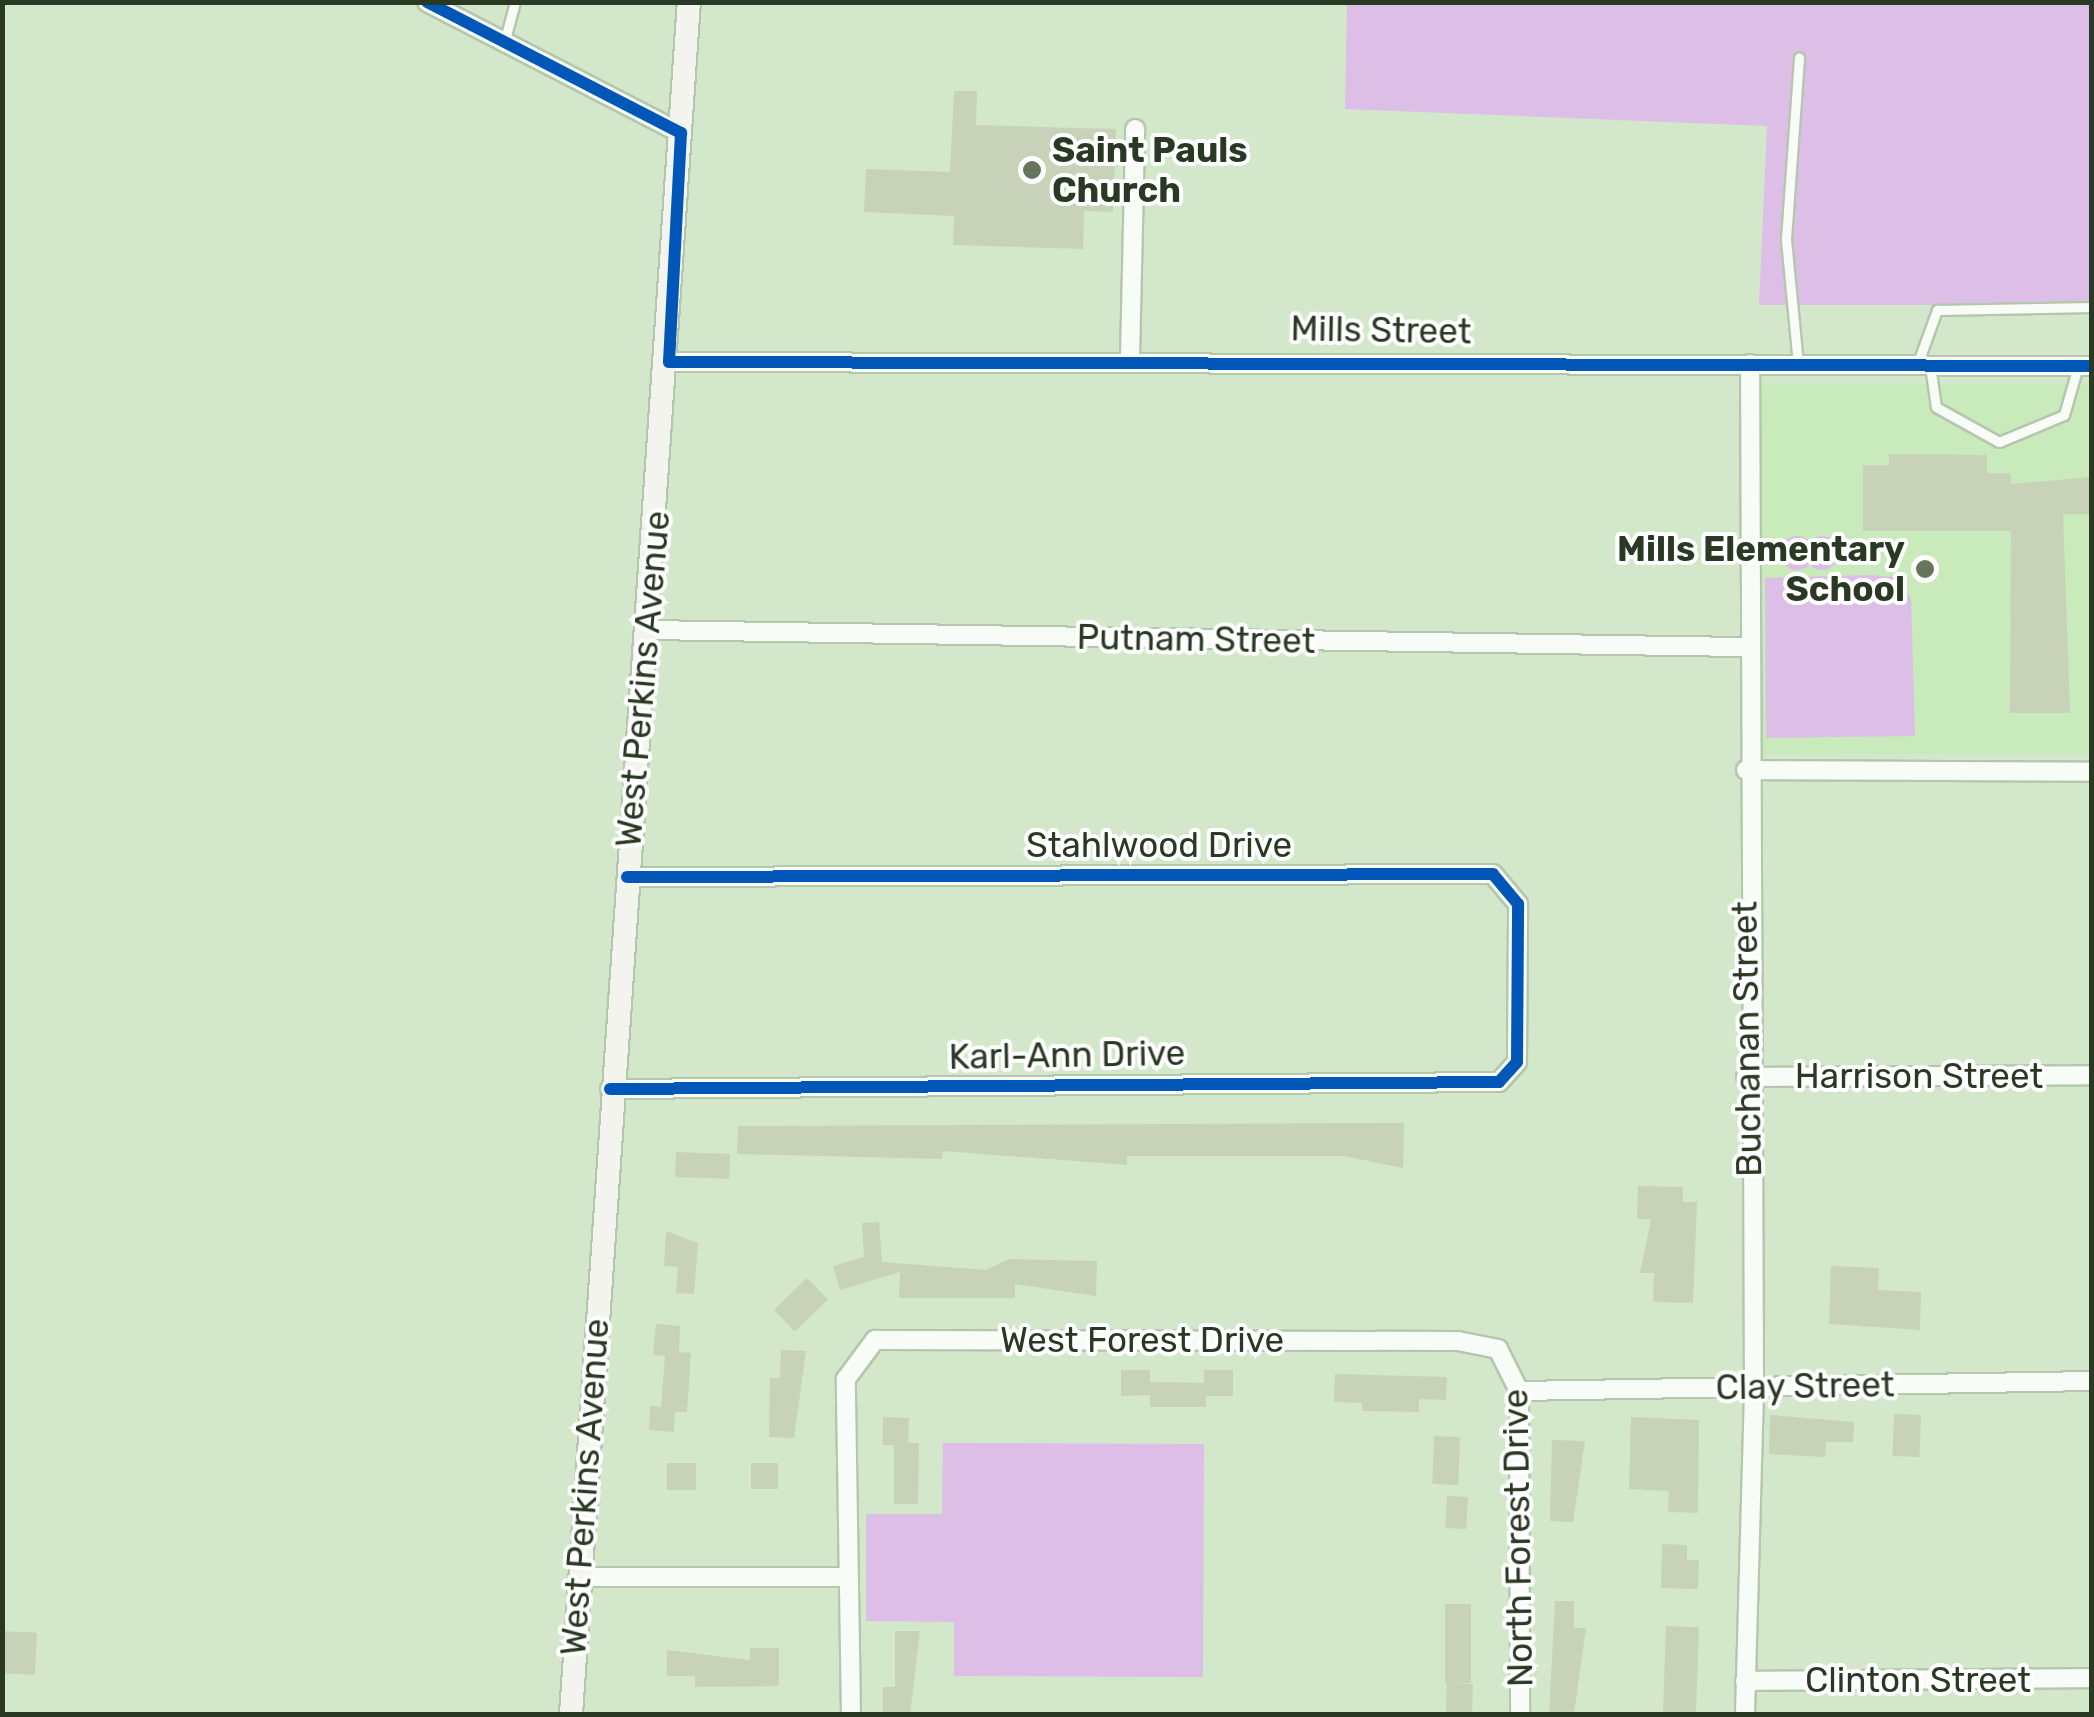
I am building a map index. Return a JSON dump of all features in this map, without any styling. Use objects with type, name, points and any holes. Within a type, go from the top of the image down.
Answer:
[{"type":"main road","name":"West Perkins Avenue","points":[[571,1714],[610,1090],[669,362],[689,2]]},
{"type":"street","points":[[427,2],[681,133]]},
{"type":"street","points":[[1130,356],[1135,129]]},
{"type":"street","name":"Mills Street","points":[[669,362],[1130,356],[2085,366]]},
{"type":"street","name":"Buchanan Street","points":[[1745,1714],[1754,1387],[1746,1077],[1745,647],[1750,364]]},
{"type":"street","name":"Putnam Street","points":[[647,630],[1745,647]]},
{"type":"street","points":[[1746,770],[2092,772]]},
{"type":"street","name":"Stahlwood Drive","points":[[628,877],[1493,874],[1518,904],[1518,1062]]},
{"type":"street","name":"Karl-Ann Drive","points":[[610,1090],[1499,1082],[1518,1062]]},
{"type":"street","name":"Harrison Street","points":[[1746,1077],[2092,1075]]},
{"type":"street","name":"West Forest Drive","points":[[848,1578],[846,1379],[876,1340],[1458,1341]]},
{"type":"street","name":"North Forest Drive","points":[[1458,1341],[1498,1349],[1520,1391],[1520,1714]]},
{"type":"street","name":"Clay Street","points":[[1520,1391],[2092,1381]]},
{"type":"street","points":[[580,1577],[848,1578],[851,1714]]},
{"type":"street","name":"Clinton Street","points":[[1745,1681],[2092,1678]]},
{"type":"lane","points":[[504,45],[515,2]]},
{"type":"lane","points":[[1798,364],[1786,239],[1799,58]]},
{"type":"lane","points":[[2085,366],[2064,415],[2000,442],[1936,407],[1924,365],[1938,310],[2092,307]]},
{"type":"shaded area","points":[[1347,3],[2091,3],[2091,305],[1759,305],[1767,126],[1345,109]]},
{"type":"shaded area","name":"Mills Elementary School","points":[[1759,384],[2091,384],[2091,754],[1759,754]]},
{"type":"shaded area","points":[[1797,536],[1809,541],[1814,553],[1809,565],[1797,570],[1785,565],[1780,553],[1785,541]]},
{"type":"shaded area","points":[[1822,536],[1834,541],[1839,553],[1834,565],[1822,570],[1810,565],[1805,553],[1810,541]]},
{"type":"shaded area","points":[[1896,577],[1911,599],[1915,736],[1766,738],[1765,578]]},
{"type":"shaded area","points":[[943,1443],[1204,1444],[1203,1677],[954,1676],[954,1622],[866,1621],[866,1514],[942,1514]]},
{"type":"building","name":"Saint Pauls Church","points":[[954,91],[977,91],[976,125],[1116,129],[1113,212],[1084,211],[1083,249],[953,245],[954,216],[864,212],[866,169],[950,172]]},
{"type":"building","points":[[1889,454],[1987,455],[1987,473],[2011,473],[2011,484],[2092,477],[2092,514],[2063,514],[2070,713],[2010,713],[2011,531],[1863,531],[1863,465],[1889,465]]},
{"type":"building","points":[[1404,1123],[1403,1168],[1344,1156],[1127,1156],[1127,1165],[943,1151],[942,1159],[737,1154],[738,1126]]},
{"type":"building","points":[[676,1152],[730,1154],[729,1179],[675,1177]]},
{"type":"building","points":[[1638,1186],[1683,1187],[1683,1202],[1697,1202],[1693,1303],[1653,1302],[1654,1273],[1640,1273],[1651,1219],[1637,1219]]},
{"type":"building","points":[[879,1222],[882,1262],[986,1270],[1009,1259],[1097,1261],[1096,1296],[1015,1284],[1015,1298],[899,1298],[900,1272],[840,1290],[833,1266],[864,1257],[862,1223]]},
{"type":"building","points":[[666,1231],[698,1243],[694,1294],[676,1293],[678,1267],[664,1266]]},
{"type":"building","points":[[1831,1266],[1879,1268],[1878,1290],[1921,1292],[1920,1330],[1829,1324]]},
{"type":"building","points":[[807,1278],[828,1300],[795,1332],[774,1310]]},
{"type":"building","points":[[656,1324],[680,1326],[679,1352],[691,1353],[687,1412],[675,1412],[674,1432],[649,1430],[650,1406],[661,1407],[665,1356],[653,1355]]},
{"type":"building","points":[[781,1350],[806,1351],[794,1438],[769,1437],[770,1378],[780,1378]]},
{"type":"building","points":[[1121,1370],[1150,1370],[1150,1382],[1204,1383],[1204,1370],[1233,1370],[1233,1396],[1206,1396],[1206,1407],[1150,1407],[1150,1395],[1121,1396]]},
{"type":"building","points":[[1335,1374],[1447,1377],[1446,1400],[1419,1399],[1419,1412],[1362,1411],[1362,1403],[1334,1402]]},
{"type":"building","points":[[1894,1414],[1921,1415],[1920,1457],[1893,1456]]},
{"type":"building","points":[[1770,1415],[1854,1422],[1853,1442],[1826,1442],[1825,1457],[1769,1454]]},
{"type":"building","points":[[883,1417],[909,1418],[908,1443],[919,1443],[918,1504],[894,1504],[894,1445],[883,1445]]},
{"type":"building","points":[[1631,1417],[1699,1420],[1698,1513],[1668,1512],[1669,1491],[1629,1489]]},
{"type":"building","points":[[1434,1436],[1460,1437],[1458,1485],[1432,1484]]},
{"type":"building","points":[[1552,1440],[1585,1441],[1573,1522],[1550,1521]]},
{"type":"building","points":[[667,1463],[696,1463],[696,1490],[667,1490]]},
{"type":"building","points":[[751,1463],[778,1463],[778,1489],[751,1489]]},
{"type":"building","points":[[1447,1496],[1468,1497],[1466,1529],[1445,1528]]},
{"type":"building","points":[[1662,1544],[1687,1545],[1687,1560],[1699,1560],[1698,1589],[1661,1588]]},
{"type":"building","points":[[1555,1601],[1574,1601],[1574,1628],[1586,1628],[1574,1714],[1549,1714]]},
{"type":"building","points":[[1445,1604],[1471,1604],[1471,1683],[1445,1683]]},
{"type":"building","points":[[1666,1626],[1699,1627],[1696,1714],[1663,1714]]},
{"type":"building","points":[[2,1631],[37,1633],[35,1675],[2,1673]]},
{"type":"building","points":[[895,1631],[920,1631],[910,1714],[883,1714],[883,1687],[895,1687]]},
{"type":"building","points":[[750,1648],[779,1648],[779,1686],[695,1687],[695,1676],[667,1676],[667,1650],[750,1660]]},
{"type":"building","points":[[1447,1683],[1473,1684],[1472,1714],[1446,1714]]},
{"type":"cycle path","points":[[427,2],[681,133],[669,362],[2092,366]]},
{"type":"cycle path","points":[[610,1089],[1499,1082],[1517,1062],[1518,904],[1493,874],[627,877]]},
{"type":"place","name":"Saint Pauls Church","points":[[1032,170]]},
{"type":"place","name":"Mills Elementary School","points":[[1925,569]]}]
